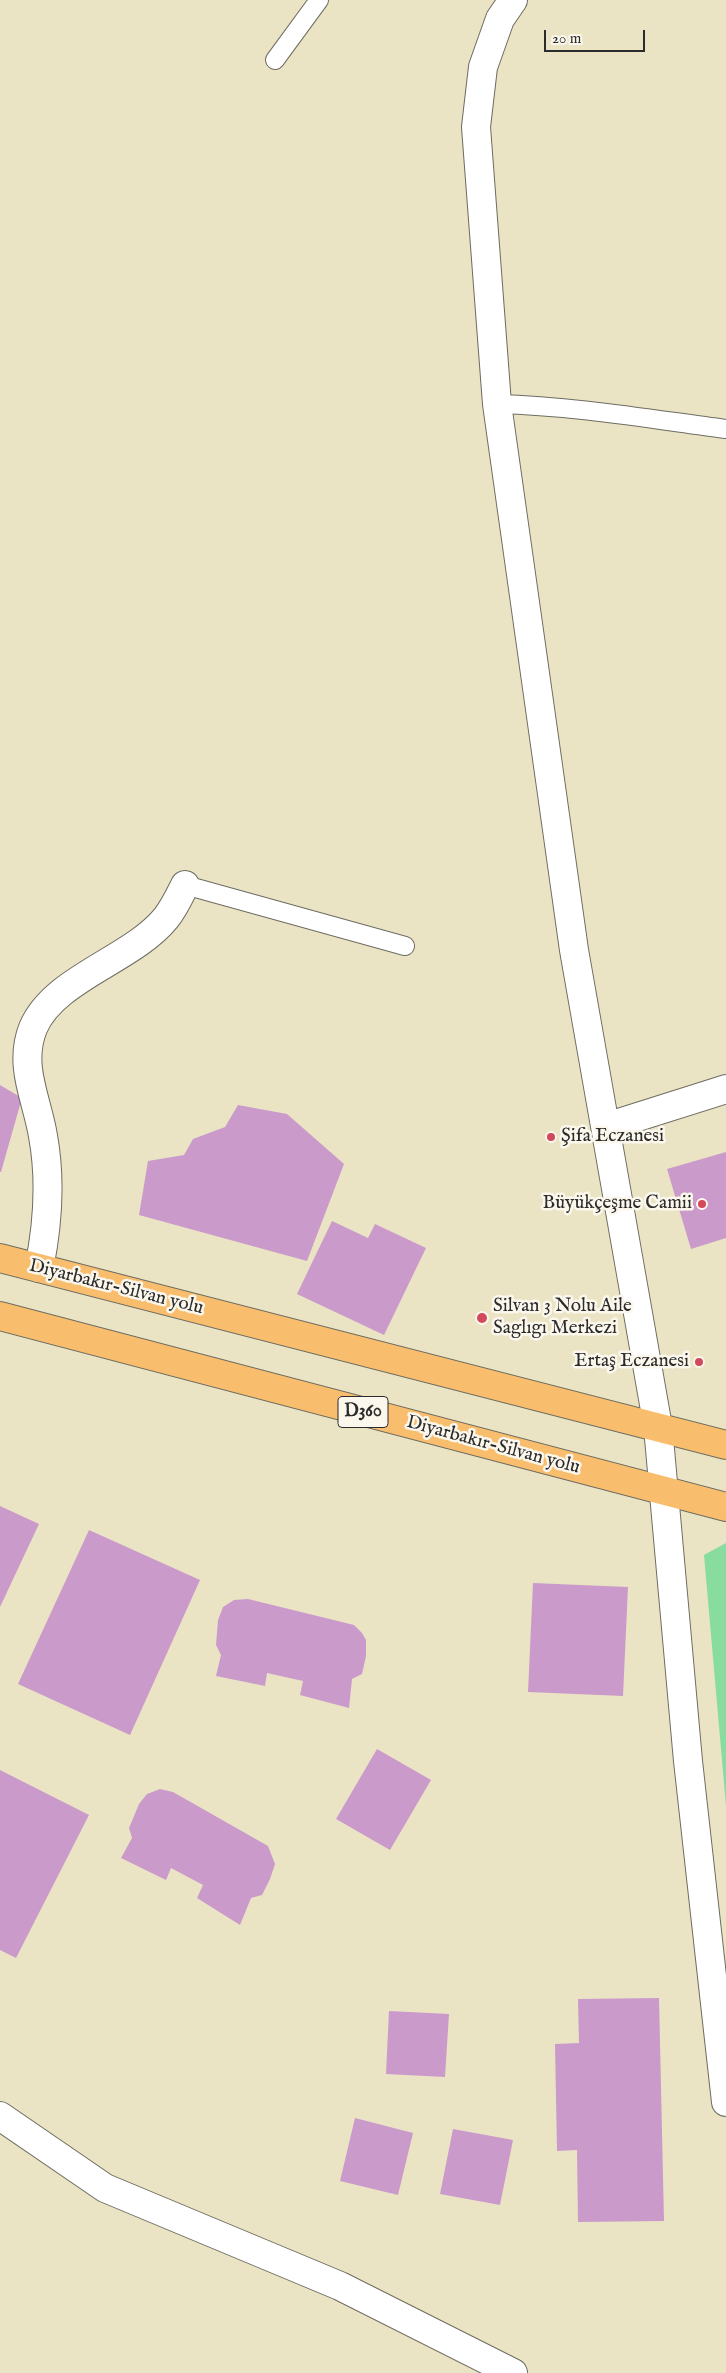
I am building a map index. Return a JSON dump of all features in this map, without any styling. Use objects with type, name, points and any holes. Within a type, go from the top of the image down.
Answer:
[{"type":"highway","name":"Diyarbakır-Silvan yolu","points":[[0,1258],[726,1445]]},
{"type":"highway","name":"Diyarbakır-Silvan yolu","points":[[0,1316],[726,1507]]},
{"type":"street","points":[[513,0],[500,19],[483,67],[476,127],[498,404],[574,950],[658,1427],[687,1752],[726,2102]]},
{"type":"street","points":[[39,1268],[48,1210],[48,1173],[43,1135],[26,1064],[33,1028],[42,1013],[59,996],[155,930],[177,902],[184,885]]},
{"type":"street","points":[[606,1127],[726,1089]]},
{"type":"street","points":[[0,2116],[105,2188],[340,2286],[513,2373]]},
{"type":"lane","points":[[275,60],[319,0]]},
{"type":"lane","points":[[498,404],[549,405],[586,409],[726,429]]},
{"type":"lane","points":[[184,885],[405,946]]},
{"type":"green space","points":[[726,1543],[726,1806],[704,1555]]},
{"type":"building","points":[[0,1085],[22,1098],[1,1172],[0,1172]]},
{"type":"building","points":[[238,1105],[287,1114],[344,1164],[307,1261],[139,1215],[148,1161],[184,1155],[193,1139],[225,1127]]},
{"type":"building","name":"Büyükçeşme Camii","points":[[726,1152],[726,1238],[691,1249],[667,1169]]},
{"type":"building","points":[[332,1221],[368,1238],[375,1224],[426,1248],[384,1335],[297,1294]]},
{"type":"building","points":[[0,1506],[39,1524],[0,1607]]},
{"type":"building","points":[[89,1530],[200,1580],[130,1735],[18,1684]]},
{"type":"building","points":[[533,1583],[628,1587],[623,1696],[528,1692]]},
{"type":"building","points":[[248,1599],[354,1625],[362,1633],[366,1640],[366,1656],[362,1674],[352,1679],[349,1708],[300,1695],[303,1681],[267,1673],[265,1686],[216,1676],[221,1655],[216,1645],[218,1620],[223,1607],[234,1600]]},
{"type":"building","points":[[377,1749],[431,1780],[390,1850],[336,1819]]},
{"type":"building","points":[[0,1770],[89,1815],[16,1958],[0,1950]]},
{"type":"building","points":[[160,1789],[173,1792],[268,1846],[275,1864],[270,1879],[262,1895],[251,1898],[240,1925],[197,1898],[203,1885],[171,1868],[166,1880],[121,1858],[132,1838],[129,1828],[139,1804],[147,1794]]},
{"type":"building","points":[[659,1998],[664,2221],[578,2222],[577,2150],[557,2151],[555,2044],[579,2043],[578,1999]]},
{"type":"building","points":[[389,2011],[449,2014],[445,2077],[386,2074]]},
{"type":"building","points":[[355,2118],[413,2133],[398,2195],[340,2181]]},
{"type":"building","points":[[453,2129],[513,2140],[500,2205],[440,2194]]},
{"type":"place","name":"Şifa Eczanesi","points":[[551,1137]]},
{"type":"place","name":"Büyükçeşme Camii","points":[[702,1204]]},
{"type":"place","name":"Silvan 3 Nolu Aile Saglıgı Merkezi","points":[[482,1318]]},
{"type":"place","name":"Ertaş Eczanesi","points":[[699,1362]]}]
